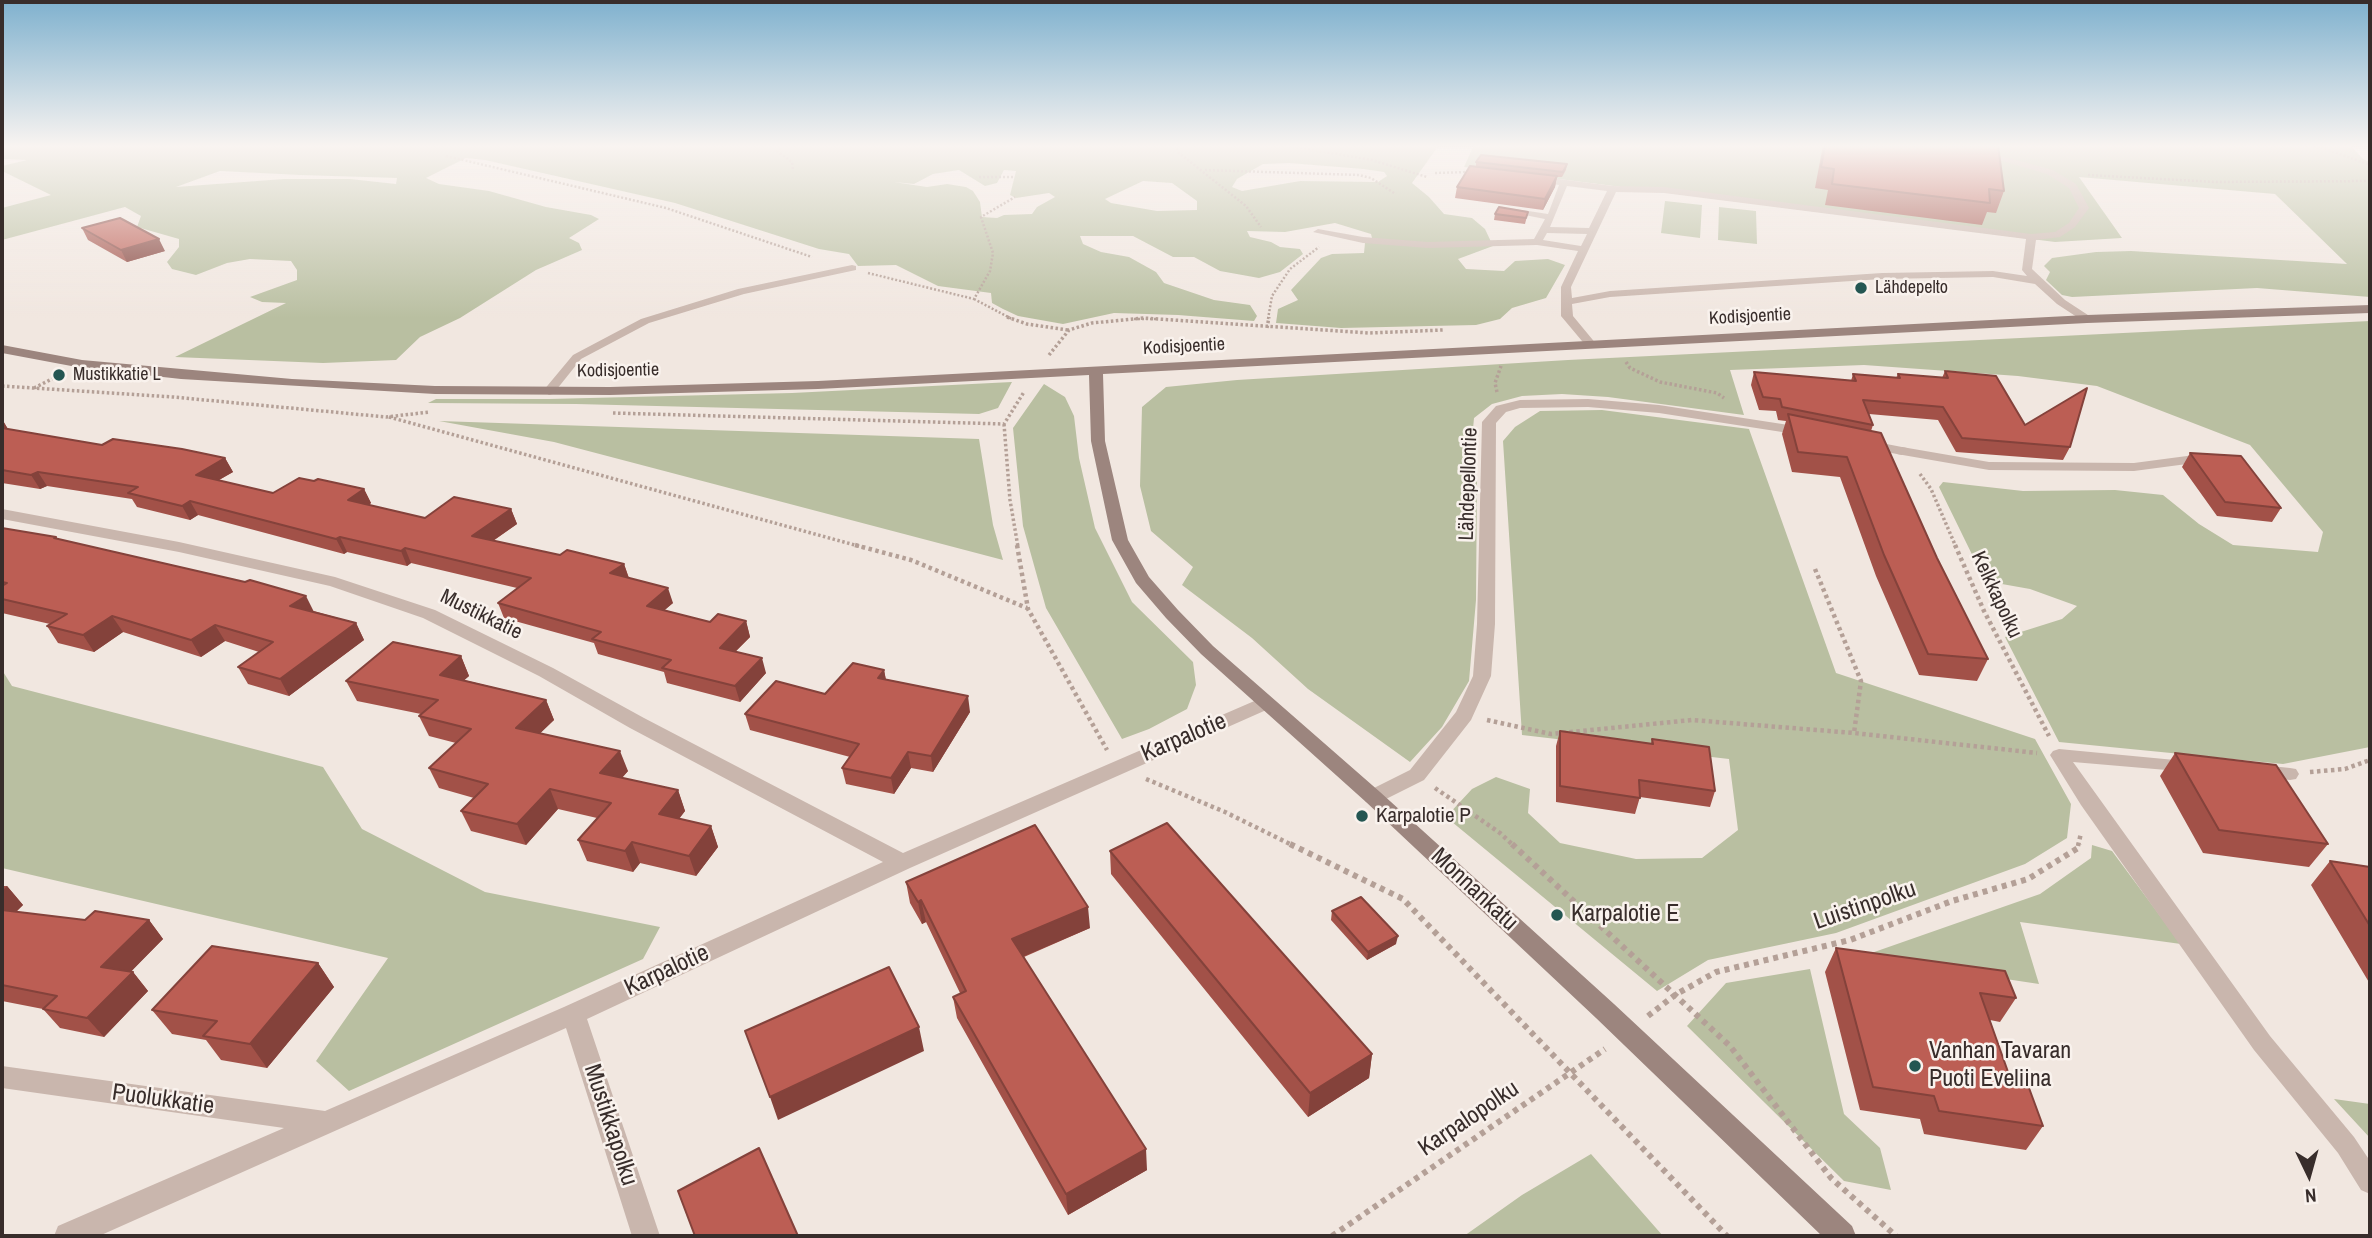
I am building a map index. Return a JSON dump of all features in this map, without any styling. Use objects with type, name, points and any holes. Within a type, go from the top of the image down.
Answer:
[{"type":"street","name":"Kodisjoentie","points":[[2,349],[82,363],[181,375],[373,388],[549,391],[818,385],[2087,319],[2370,309]]},
{"type":"street","name":"Monnankatu","points":[[1096,370],[1098,441],[1119,540],[1142,579],[1172,614],[1628,1033],[1842,1236]]},
{"type":"street","name":"Lähdepellontie","points":[[1373,797],[1417,775],[1464,715],[1482,676],[1486,624],[1489,422],[1501,410],[1520,404],[1588,403],[1659,409],[1762,423],[1824,436]]},
{"type":"street","points":[[1850,440],[1902,451]]},
{"type":"street","name":"Mustikkatie","points":[[2,514],[179,547],[335,582],[429,614],[546,672],[637,723],[902,862]]},
{"type":"street","name":"Karpalotie","points":[[68,1236],[573,1014],[902,862],[1266,703]]},
{"type":"street","name":"Mustikkapolku","points":[[573,1014],[646,1236]]},
{"type":"street","name":"Puolukkatie","points":[[2,1077],[323,1122]]},
{"type":"lane","points":[[1536,242],[1556,203]]},
{"type":"lane","points":[[1591,345],[1567,316],[1566,287],[1607,203]]},
{"type":"lane","points":[[1790,203],[2031,237],[2057,235],[2072,225],[2084,208],[2081,203]]},
{"type":"lane","points":[[1500,209],[1551,217]]},
{"type":"lane","points":[[1544,230],[1593,232]]},
{"type":"lane","points":[[1318,232],[1363,240],[1428,245],[1536,242],[1583,249]]},
{"type":"lane","points":[[2031,237],[2027,270],[2062,302],[2087,319]]},
{"type":"lane","points":[[549,391],[577,357],[645,321],[742,291],[852,268]]},
{"type":"lane","points":[[1566,302],[1610,293],[1882,276],[1993,274],[2039,281]]},
{"type":"lane","points":[[1902,451],[1989,466],[2046,468],[2134,467],[2202,458]]},
{"type":"lane","points":[[2059,755],[2204,767]]},
{"type":"lane","points":[[2059,755],[2088,800],[2262,1043],[2346,1145],[2370,1182]]},
{"type":"lane","points":[[2243,770],[2290,774]]},
{"type":"path","points":[[644,203],[799,254],[974,299],[1001,315],[1027,324],[1069,330],[1092,323],[1143,318],[1369,333],[1447,330]]},
{"type":"path","points":[[974,299],[990,271],[993,253],[981,217],[1005,203]]},
{"type":"path","points":[[1242,203],[1261,227]]},
{"type":"path","points":[[1267,328],[1272,296],[1290,269],[1313,254],[1322,243],[1318,232]]},
{"type":"path","points":[[1044,360],[1069,330]]},
{"type":"path","points":[[1614,344],[1630,368],[1660,382],[1717,393],[1762,423]]},
{"type":"path","points":[[386,417],[911,560],[1028,609]]},
{"type":"path","points":[[1004,424],[1010,500],[1028,609],[1117,767],[1225,812],[1404,899],[1727,1236]]},
{"type":"path","name":"Kelkkapolku","points":[[1902,451],[1931,489],[1984,611],[2059,755]]},
{"type":"path","points":[[1815,569],[1861,681],[1854,733]]},
{"type":"path","points":[[1464,715],[1551,734],[1692,720],[1854,733],[2059,755]]},
{"type":"path","points":[[2290,774],[2345,769],[2370,760]]},
{"type":"path","points":[[1417,775],[1500,833],[1730,1046],[1831,1178],[1896,1236]]},
{"type":"path","name":"Luistinpolku","points":[[1628,1033],[1675,995],[1716,972],[1850,940],[1952,901],[2028,879],[2078,848],[2088,800]]},
{"type":"path","name":"Karpalopolku","points":[[1332,1236],[1628,1033]]},
{"type":"green space","points":[[22,203],[531,203],[599,219],[569,238],[579,243],[582,250],[536,270],[460,318],[420,337],[396,360],[323,363],[175,357],[286,303],[262,302],[250,297],[297,280],[297,270],[291,261],[250,259],[227,263],[196,275],[172,269],[167,262],[179,247],[179,239],[137,227],[141,216],[125,207],[2,240],[2,208]]},
{"type":"green space","points":[[675,203],[980,203],[982,217],[997,218],[1004,215],[1032,214],[1045,203],[1111,203],[1157,211],[1197,210],[1197,203],[1434,203],[1444,214],[1472,218],[1485,229],[1493,246],[1458,259],[1466,269],[1504,271],[1515,261],[1548,259],[1565,265],[1546,298],[1512,308],[1500,319],[1476,325],[1341,328],[1276,323],[1278,309],[1298,300],[1291,290],[1321,258],[1332,254],[1364,253],[1365,243],[1372,238],[1371,234],[1335,223],[1285,232],[1247,231],[1250,237],[1280,247],[1300,249],[1303,254],[1280,272],[1259,278],[1220,271],[1194,257],[1173,257],[1133,236],[1080,236],[1083,244],[1101,252],[1129,257],[1156,272],[1164,283],[1214,300],[1250,305],[1257,316],[1254,321],[1114,313],[1063,324],[1018,316],[992,303],[991,293],[938,286],[896,265],[858,266],[849,254],[819,249]]},
{"type":"green space","points":[[1665,203],[1702,205],[1700,238],[1661,233]]},
{"type":"green space","points":[[1746,203],[2097,203],[2122,238],[2055,242]]},
{"type":"green space","points":[[2284,203],[2370,203],[2370,297],[2257,288],[2072,297],[2062,295],[2046,280],[2050,272],[2044,266],[2052,258],[2131,251],[2347,264]]},
{"type":"green space","points":[[1719,207],[1756,211],[1757,244],[1718,240]]},
{"type":"green space","points":[[2370,321],[2370,747],[2283,764],[2059,742],[2005,637],[2062,619],[2077,606],[2030,589],[1985,581],[1939,487],[1943,482],[2023,491],[2115,490],[2163,495],[2199,524],[2233,545],[2318,552],[2323,532],[2250,445],[2097,386],[2018,376],[1864,365],[1730,370],[1744,415],[1608,397],[1562,394],[1522,396],[1492,404],[1474,418],[1471,451],[1477,476],[1476,600],[1469,681],[1442,727],[1410,762],[1308,689],[1252,638],[1182,585],[1193,567],[1151,531],[1140,486],[1142,407],[1166,387],[1237,380],[1568,360]]},
{"type":"green space","points":[[1012,382],[998,408],[979,414],[428,403],[436,399],[792,393]]},
{"type":"green space","points":[[1044,384],[1065,397],[1074,416],[1079,458],[1095,528],[1132,602],[1193,662],[1196,685],[1187,709],[1149,729],[1122,739],[1046,608],[1023,526],[1013,428]]},
{"type":"green space","points":[[1602,410],[1749,429],[1836,673],[2035,739],[2071,804],[2067,838],[2025,864],[1836,933],[1708,960],[1657,991],[1446,817],[1472,789],[1496,777],[1530,789],[1528,813],[1560,843],[1636,859],[1702,858],[1738,830],[1729,759],[1522,735],[1503,441],[1515,427],[1540,411]]},
{"type":"green space","points":[[439,421],[979,439],[993,525],[1003,560],[554,442]]},
{"type":"green space","points":[[2,670],[12,686],[323,767],[362,829],[485,892],[660,927],[643,959],[349,1091],[316,1061],[388,958],[2,868]]},
{"type":"green space","points":[[2092,845],[2112,851],[2181,944],[2020,922],[2039,984],[1860,957],[2040,894],[2091,858]]},
{"type":"green space","points":[[1810,969],[1844,1114],[1880,1148],[1891,1190],[1844,1181],[1687,1026],[1726,983]]},
{"type":"green space","points":[[2334,1099],[2370,1104],[2370,1138]]},
{"type":"green space","points":[[1591,1154],[1663,1236],[1464,1236],[1522,1195]]},
{"type":"building","points":[[1499,207],[1528,212],[1526,218],[1495,214]]},
{"type":"building","points":[[120,218],[159,239],[121,250],[82,228]]},
{"type":"building","points":[[1945,371],[1996,376],[2025,425],[2087,388],[2070,447],[1962,438],[1943,407],[1863,400],[1873,425],[1782,407],[1780,399],[1763,397],[1754,372],[1856,381],[1853,374],[1948,378]]},
{"type":"building","points":[[1788,414],[1881,433],[1937,558],[1988,659],[1928,654],[1884,555],[1847,457],[1798,452]]},
{"type":"building","points":[[2,428],[102,445],[113,439],[225,458],[196,475],[273,493],[299,478],[314,481],[318,479],[364,489],[348,500],[425,518],[454,497],[511,509],[472,536],[560,555],[567,550],[624,564],[610,573],[668,588],[647,606],[710,622],[718,614],[746,621],[720,648],[762,658],[735,686],[662,668],[671,660],[592,639],[601,632],[498,603],[531,578],[405,548],[401,551],[340,537],[336,539],[190,501],[182,506],[128,493],[138,487],[38,472],[31,475],[2,470]]},
{"type":"building","points":[[2190,453],[2241,456],[2281,508],[2225,502]]},
{"type":"building","points":[[2,528],[56,537],[54,538],[245,582],[250,580],[306,596],[290,606],[356,623],[280,679],[238,667],[273,642],[215,625],[191,640],[112,616],[83,635],[47,626],[67,614],[2,599],[2,586],[7,583],[2,582]]},
{"type":"building","points":[[393,642],[461,656],[440,675],[546,700],[516,728],[620,751],[600,773],[678,790],[659,814],[711,826],[689,856],[632,842],[625,851],[578,840],[611,803],[550,789],[517,824],[461,811],[488,784],[429,768],[471,729],[419,716],[438,700],[346,681]]},
{"type":"building","points":[[853,663],[884,670],[878,678],[968,696],[931,756],[908,752],[891,778],[842,768],[859,744],[745,714],[776,681],[825,694]]},
{"type":"building","points":[[1560,731],[1653,744],[1652,739],[1709,747],[1715,791],[1639,780],[1640,798],[1560,786]]},
{"type":"building","points":[[2175,753],[2276,765],[2328,844],[2219,830]]},
{"type":"building","points":[[1167,823],[1372,1054],[1310,1093],[1110,851]]},
{"type":"building","points":[[1035,825],[1088,907],[1012,939],[1146,1149],[1066,1194],[953,997],[966,991],[921,900],[918,902],[906,882]]},
{"type":"building","points":[[2330,861],[2370,867],[2370,926]]},
{"type":"building","points":[[1361,897],[1398,936],[1368,952],[1332,911]]},
{"type":"building","points":[[2,910],[85,920],[95,911],[149,920],[101,967],[133,972],[87,1018],[43,1009],[57,996],[2,985]]},
{"type":"building","points":[[212,946],[318,963],[250,1044],[203,1036],[217,1021],[152,1010]]},
{"type":"building","name":"Vanhan Tavaran Puoti Eveliina","points":[[1836,948],[2005,971],[2016,998],[1980,993],[2013,1086],[2029,1088],[2043,1126],[1939,1111],[1934,1096],[1873,1087]]},
{"type":"building","points":[[889,967],[919,1027],[770,1097],[745,1031]]},
{"type":"building","points":[[759,1148],[798,1236],[695,1236],[678,1191]]},
{"type":"place","name":"Lähdepelto","points":[[1861,288]]},
{"type":"place","name":"Mustikkatie L","points":[[59,375]]},
{"type":"place","name":"Karpalotie P","points":[[1362,816]]},
{"type":"place","name":"Karpalotie E","points":[[1557,915]]},
{"type":"place","name":"Vanhan Tavaran Puoti Eveliina","points":[[1915,1066]]}]
